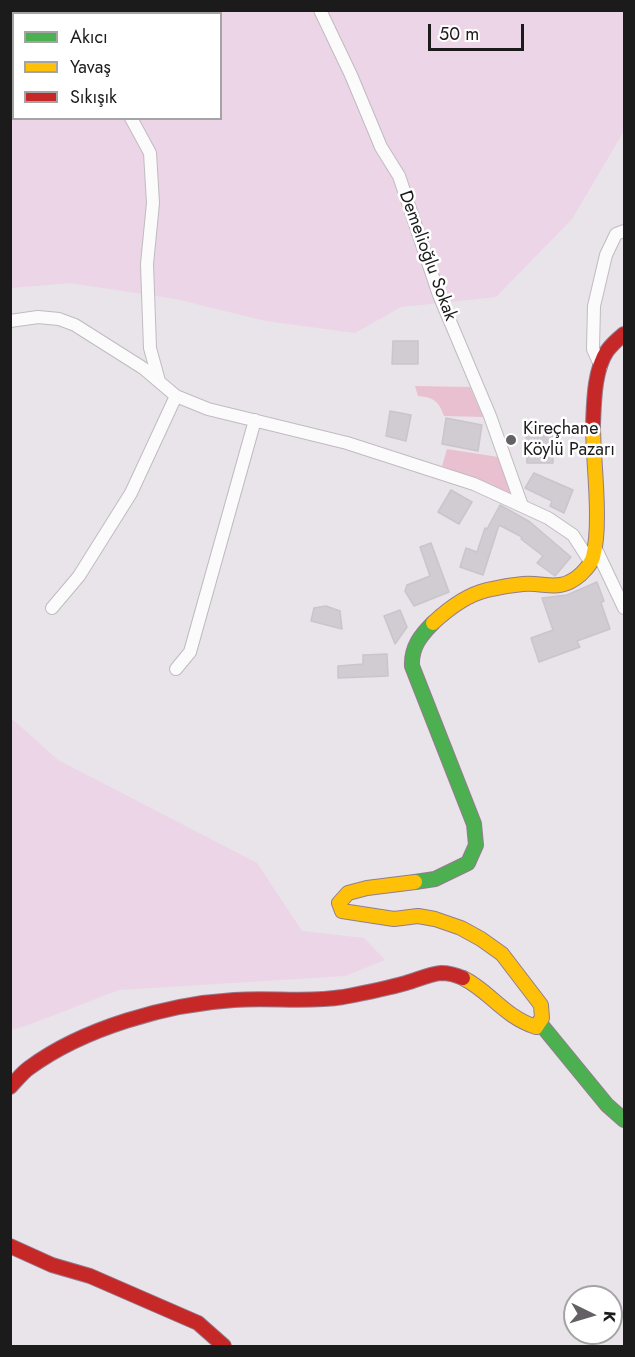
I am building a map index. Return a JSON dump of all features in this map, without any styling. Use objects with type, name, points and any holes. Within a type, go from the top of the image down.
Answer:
[{"type":"street","name":"Demelioğlu Sokak","points":[[320,10],[351,75],[381,147],[399,176],[439,295],[490,416],[522,507]]},
{"type":"street","points":[[132,120],[150,153],[153,203],[147,264],[150,348],[160,382]]},
{"type":"street","points":[[602,367],[593,349],[594,306],[606,255],[616,234],[624,231]]},
{"type":"street","points":[[10,321],[38,317],[59,318],[75,325],[123,356],[176,396],[208,409],[347,443],[474,484],[548,518],[573,535],[591,563]]},
{"type":"street","points":[[10,1087],[17,1077],[35,1063],[57,1051],[99,1032],[179,1008],[223,1001],[264,998],[318,1000],[392,987],[442,973],[463,977],[520,1022],[536,1027],[542,1018],[541,1005],[502,954],[481,939],[461,928],[435,919],[418,916],[394,919],[342,911],[339,903],[348,893],[367,888],[435,879],[468,863],[476,845],[474,824],[411,661],[415,645],[424,631],[456,604],[474,594],[525,584],[558,587],[572,582],[591,563],[597,514],[593,441],[596,389],[604,356],[624,334]]},
{"type":"street","points":[[52,608],[79,576],[131,493],[176,396]]},
{"type":"street","points":[[176,669],[190,652],[255,420]]},
{"type":"street","points":[[594,545],[624,608]]},
{"type":"street","points":[[540,1022],[607,1105],[624,1120]]},
{"type":"street","points":[[10,1246],[52,1265],[90,1276],[198,1323],[224,1347]]},
{"type":"shaded area","points":[[11,11],[624,11],[624,131],[572,219],[496,297],[401,307],[355,333],[266,321],[176,299],[70,283],[11,288]]},
{"type":"shaded area","points":[[415,386],[470,387],[483,417],[444,416],[435,401],[418,396]]},
{"type":"shaded area","points":[[447,449],[498,457],[513,497],[442,466]]},
{"type":"shaded area","points":[[11,718],[58,760],[257,863],[302,931],[364,938],[385,960],[345,976],[119,990],[11,1030]]},
{"type":"building","points":[[393,341],[418,341],[418,364],[392,364]]},
{"type":"building","points":[[390,411],[411,415],[406,441],[386,436]]},
{"type":"building","points":[[446,418],[482,425],[478,451],[442,444]]},
{"type":"building","points":[[552,427],[553,463],[527,463],[526,428]]},
{"type":"building","points":[[534,473],[573,490],[564,513],[550,506],[552,501],[525,488]]},
{"type":"building","points":[[451,490],[472,502],[459,524],[438,512]]},
{"type":"building","points":[[500,505],[530,522],[571,557],[555,576],[537,563],[543,556],[521,539],[522,537],[499,525],[483,575],[460,567],[466,548],[477,552],[485,528],[487,529]]},
{"type":"building","points":[[431,543],[449,592],[414,606],[405,591],[407,585],[430,576],[420,547]]},
{"type":"building","points":[[597,582],[610,629],[577,641],[580,647],[539,662],[531,638],[553,630],[542,598],[567,595]]},
{"type":"building","points":[[326,606],[340,611],[342,629],[311,621],[314,608]]},
{"type":"building","points":[[400,610],[407,627],[395,644],[384,616]]},
{"type":"building","points":[[387,654],[388,676],[338,678],[338,666],[363,664],[363,655]]},
{"type":"traffic: fast","points":[[415,882],[435,879],[468,863],[476,845],[474,824],[412,666],[413,653],[418,642],[433,623]]},
{"type":"traffic: fast","points":[[539,1022],[607,1105],[624,1120]]},
{"type":"traffic: slow","points":[[433,623],[458,603],[479,592],[518,584],[552,586],[565,584],[588,567],[593,557],[597,527],[593,425]]},
{"type":"traffic: slow","points":[[415,882],[367,888],[348,893],[339,903],[342,911],[394,919],[418,916],[435,919],[461,928],[481,939],[502,954],[541,1005],[542,1018],[536,1027],[515,1017],[482,990],[463,978]]},
{"type":"traffic: jam","points":[[593,425],[595,387],[599,368],[607,351],[624,334]]},
{"type":"traffic: jam","points":[[10,1087],[29,1068],[75,1041],[127,1020],[154,1013],[208,1002],[262,999],[316,1000],[343,997],[441,973],[463,978]]},
{"type":"traffic: jam","points":[[10,1246],[52,1265],[90,1276],[198,1323],[224,1346]]},
{"type":"place","name":"Kireçhane Köylü Pazarı","points":[[511,440]]}]
